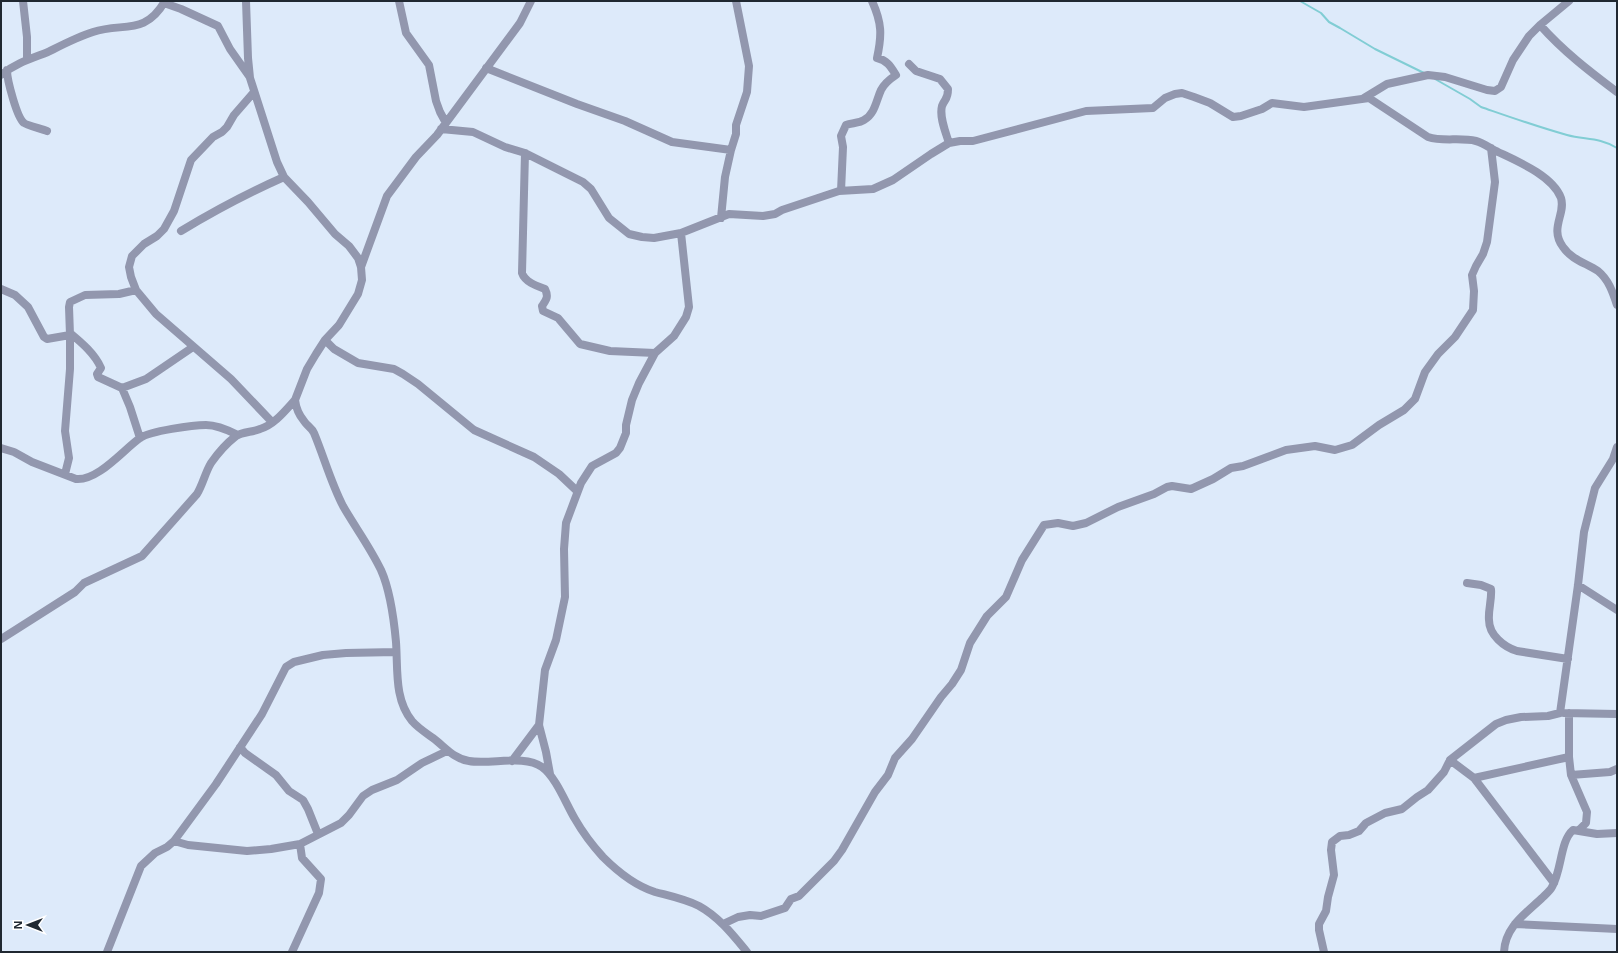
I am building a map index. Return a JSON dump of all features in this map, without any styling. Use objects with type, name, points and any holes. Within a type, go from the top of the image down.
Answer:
[{"type":"street","points":[[23,1],[27,37],[27,59]]},
{"type":"street","points":[[1,640],[75,592],[84,583],[142,556],[197,494],[202,487],[211,464],[224,447],[238,435],[262,429],[283,414],[295,400],[307,370],[325,340],[339,325],[358,294],[362,280],[361,267],[358,258],[349,246],[335,234],[308,202],[284,177],[272,149],[250,78],[246,1]]},
{"type":"street","points":[[399,1],[406,33],[429,65],[443,126]]},
{"type":"street","points":[[361,267],[387,196],[416,156],[437,135],[520,23],[531,1]]},
{"type":"street","points":[[721,218],[725,177],[736,134],[736,125],[747,92],[749,66],[736,1]]},
{"type":"street","points":[[841,191],[843,147],[841,136],[843,129],[846,125],[864,121],[870,115],[877,104],[881,89],[889,79],[896,75],[888,63],[877,58],[880,46],[880,26],[879,16],[872,1]]},
{"type":"street","points":[[443,126],[473,132],[505,147],[525,152],[582,182],[591,189],[609,218],[629,234],[654,238],[681,233],[729,214],[763,216],[775,214],[782,210],[841,191],[873,189],[893,180],[949,143],[973,141],[1086,111],[1153,108],[1165,98],[1175,94],[1182,93],[1194,97],[1234,117],[1255,111],[1272,103],[1304,107],[1348,102],[1364,98],[1387,84],[1428,75],[1445,77],[1486,90],[1495,91],[1501,87],[1513,60],[1529,36],[1569,1]]},
{"type":"street","points":[[47,131],[38,127],[25,125],[22,122],[14,104],[4,73],[27,59],[45,53],[92,32],[102,29],[128,27],[143,23],[160,11],[165,2],[218,26],[230,49],[250,78]]},
{"type":"street","points":[[1540,25],[1574,60],[1617,92]]},
{"type":"street","points":[[909,64],[916,71],[940,79],[948,89],[948,97],[942,106],[942,115],[949,143]]},
{"type":"street","points":[[486,68],[577,104],[625,121],[672,142],[731,150]]},
{"type":"street","points":[[254,92],[234,115],[227,127],[213,137],[191,160],[174,211],[164,229],[157,236],[144,244],[132,256],[129,267],[136,290],[156,314],[231,379],[272,422]]},
{"type":"street","points":[[1364,98],[1369,98],[1376,101],[1428,137],[1434,139],[1477,141],[1535,170],[1555,188],[1560,196],[1562,205],[1558,222],[1558,239],[1563,248],[1571,256],[1598,272],[1608,282],[1617,305]]},
{"type":"street","points":[[723,924],[738,917],[750,915],[761,916],[785,908],[791,899],[799,896],[834,861],[875,792],[888,775],[895,758],[912,739],[961,670],[970,643],[987,616],[1006,597],[1022,560],[1044,525],[1058,524],[1072,526],[1086,523],[1118,507],[1154,494],[1167,487],[1172,486],[1191,489],[1213,479],[1231,468],[1243,466],[1286,450],[1315,446],[1335,450],[1352,445],[1379,425],[1404,410],[1415,400],[1425,372],[1438,354],[1455,337],[1473,310],[1474,291],[1472,275],[1483,254],[1487,242],[1495,182],[1491,148]]},
{"type":"street","points":[[525,152],[522,273],[523,277],[531,283],[545,289],[548,294],[547,299],[542,306],[542,311],[558,318],[580,344],[610,351],[655,353]]},
{"type":"street","points":[[181,231],[215,210],[284,177]]},
{"type":"street","points":[[550,774],[539,725],[545,670],[556,640],[565,597],[564,550],[566,523],[577,491],[592,466],[616,454],[620,448],[626,433],[626,425],[632,400],[639,383],[655,353],[674,336],[686,317],[689,306],[681,233]]},
{"type":"street","points":[[1,289],[15,295],[24,303],[44,338],[47,339],[70,334],[82,343],[99,362],[101,368],[97,374],[98,377],[122,388],[140,438]]},
{"type":"street","points":[[65,474],[69,458],[65,431],[70,369],[70,302],[75,298],[85,295],[119,294],[136,290]]},
{"type":"street","points":[[325,340],[334,349],[358,363],[394,369],[403,374],[418,384],[474,430],[534,457],[559,474],[577,491]]},
{"type":"street","points":[[122,388],[146,379],[193,347]]},
{"type":"street","points":[[295,400],[296,407],[302,417],[313,430],[341,500],[382,572],[394,621],[396,667],[401,702],[412,721],[447,751],[466,761],[526,761],[542,766],[550,774],[576,821],[603,857],[637,884],[653,891],[692,903],[711,914],[723,924],[747,952]]},
{"type":"street","points":[[1,448],[14,452],[32,462],[76,479],[82,479],[106,467],[146,434],[206,425],[221,427],[238,435]]},
{"type":"street","points":[[1560,713],[1584,532],[1595,488],[1613,459],[1617,447]]},
{"type":"street","points":[[1467,583],[1481,585],[1490,589],[1492,598],[1489,620],[1490,628],[1496,638],[1501,642],[1517,651],[1568,659]]},
{"type":"street","points":[[1578,585],[1617,610]]},
{"type":"street","points":[[107,952],[141,866],[155,853],[167,847],[174,841],[262,714],[286,667],[294,662],[323,655],[396,652]]},
{"type":"street","points":[[1324,952],[1319,924],[1326,911],[1334,875],[1331,850],[1332,842],[1340,836],[1349,835],[1359,831],[1366,824],[1385,813],[1402,809],[1417,796],[1428,790],[1444,772],[1450,760],[1496,724],[1521,717],[1548,716],[1560,713],[1617,714]]},
{"type":"street","points":[[1569,713],[1569,757],[1571,775],[1586,812],[1586,823],[1579,830]]},
{"type":"street","points":[[512,761],[539,725]]},
{"type":"street","points":[[240,747],[245,753],[276,775],[289,791],[303,800],[318,834]]},
{"type":"street","points":[[174,841],[188,845],[247,850],[281,848],[300,844],[318,834],[330,830],[341,823],[363,796],[372,790],[397,780],[422,763],[447,751]]},
{"type":"street","points":[[1474,778],[1569,757]]},
{"type":"street","points":[[1450,760],[1474,778],[1554,883]]},
{"type":"street","points":[[1571,775],[1610,772],[1617,769]]},
{"type":"street","points":[[1504,952],[1508,932],[1551,889],[1568,834],[1573,830],[1597,834],[1617,833]]},
{"type":"street","points":[[292,952],[319,893],[321,879],[302,858],[300,844]]},
{"type":"street","points":[[1515,924],[1617,929]]},
{"type":"waterway","points":[[1300,1],[1321,13],[1329,22],[1375,49],[1424,73]]},
{"type":"waterway","points":[[1435,79],[1481,107],[1556,132],[1574,137],[1598,140],[1617,148]]}]
